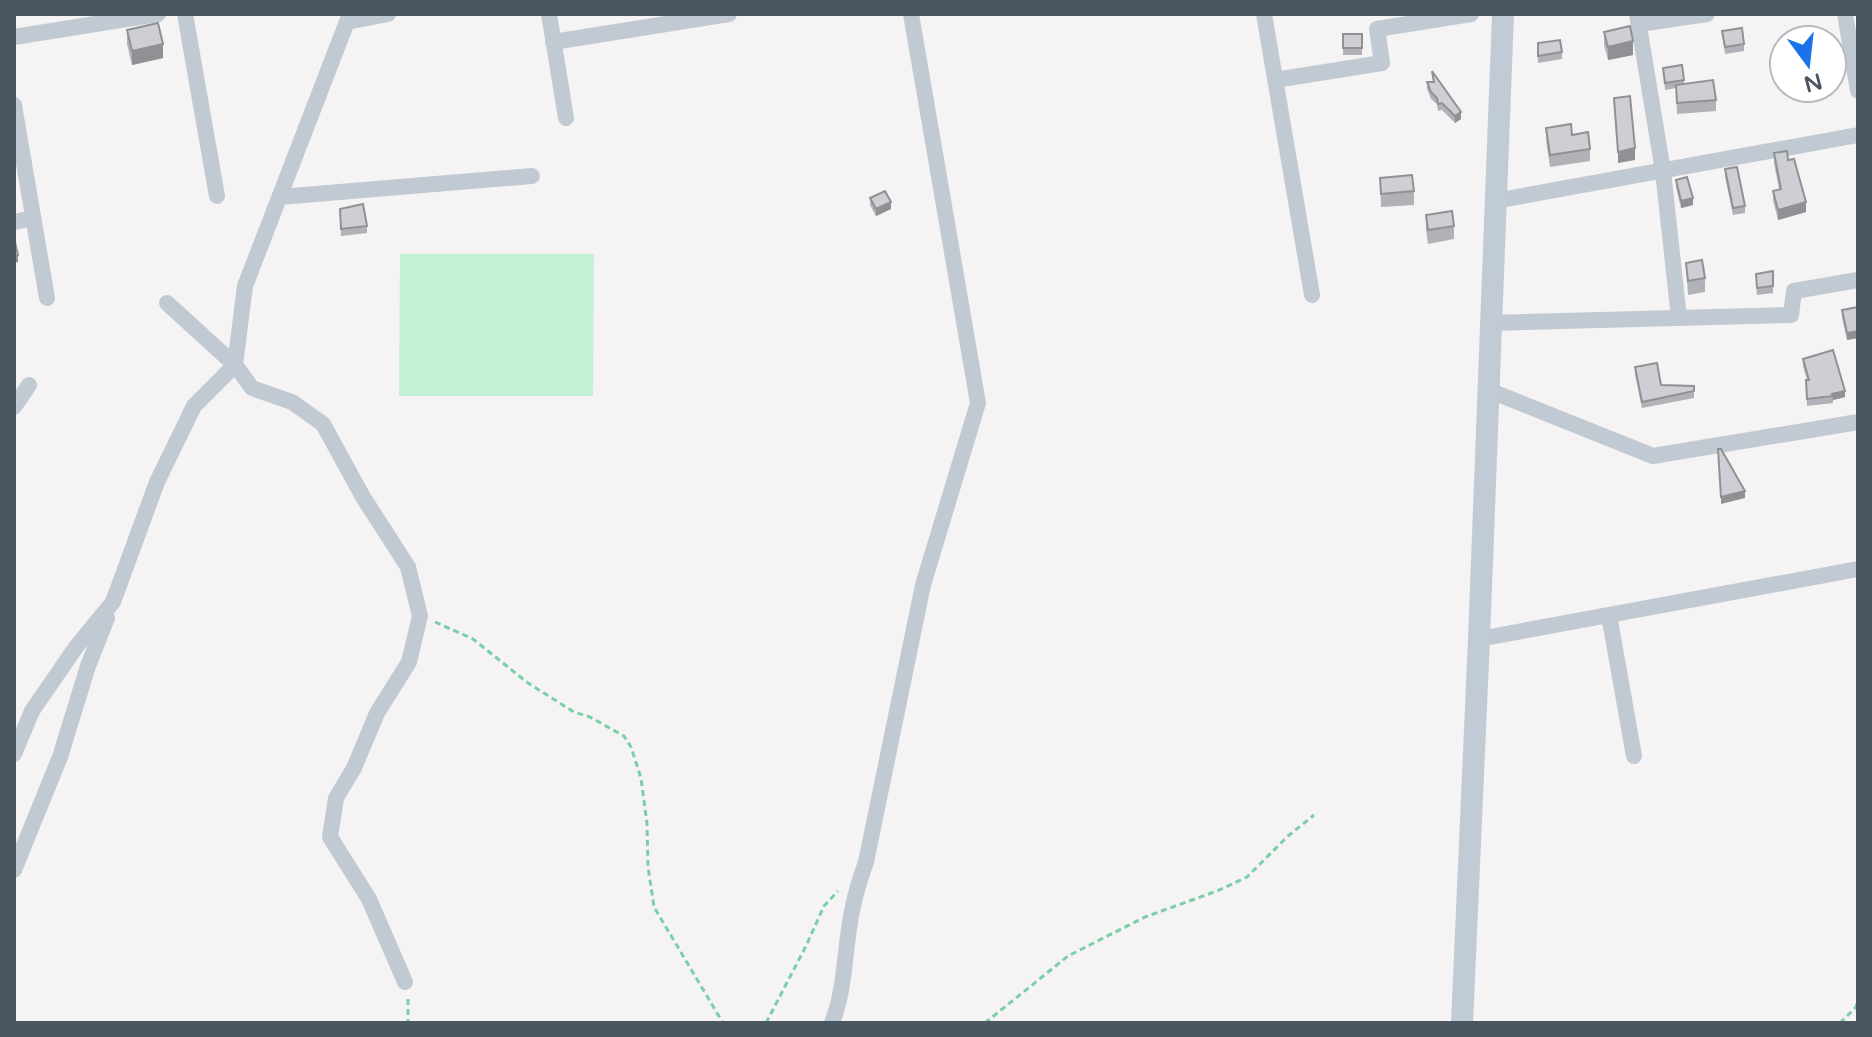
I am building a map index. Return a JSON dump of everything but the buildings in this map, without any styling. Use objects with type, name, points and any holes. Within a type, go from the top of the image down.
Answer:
[{"type":"main road","points":[[1462,1023],[1503,14]]},
{"type":"street","points":[[14,37],[158,14]]},
{"type":"street","points":[[185,14],[217,196]]},
{"type":"street","points":[[14,870],[60,757],[88,666],[157,482],[194,406],[235,365],[245,286],[349,18],[388,14]]},
{"type":"street","points":[[549,14],[566,118]]},
{"type":"street","points":[[553,42],[694,17],[729,14]]},
{"type":"street","points":[[832,1023],[844,982],[854,896],[866,862],[923,585],[978,403],[911,14]]},
{"type":"street","points":[[1264,14],[1312,295]]},
{"type":"street","points":[[1275,80],[1382,63],[1377,29],[1471,14]]},
{"type":"street","points":[[1679,318],[1663,171],[1638,19],[1707,14]]},
{"type":"street","points":[[1845,14],[1858,91]]},
{"type":"street","points":[[14,105],[47,298]]},
{"type":"street","points":[[1495,201],[1858,135]]},
{"type":"street","points":[[280,197],[532,176]]},
{"type":"street","points":[[14,222],[33,218]]},
{"type":"street","points":[[1491,323],[1791,315],[1794,291],[1858,280]]},
{"type":"street","points":[[167,303],[235,365],[252,388],[292,402],[323,424],[363,497],[408,567],[420,616],[409,662],[377,713],[354,768],[336,798],[330,837],[369,899],[405,982]]},
{"type":"street","points":[[14,407],[29,385]]},
{"type":"street","points":[[1488,390],[1653,456],[1858,422]]},
{"type":"street","points":[[1479,639],[1858,569]]},
{"type":"street","points":[[14,754],[32,711],[76,647],[113,602]]},
{"type":"street","points":[[1609,615],[1634,756]]},
{"type":"path","points":[[420,616],[473,639],[528,683],[574,712],[590,717],[624,736],[641,778],[654,907],[723,1023]]},
{"type":"path","points":[[985,1023],[1068,956],[1145,917],[1247,877],[1314,815]]},
{"type":"path","points":[[766,1023],[824,906],[845,884]]},
{"type":"path","points":[[405,982],[408,1023]]},
{"type":"path","points":[[1840,1023],[1856,1007],[1858,999]]},
{"type":"green space","points":[[400,254],[594,254],[593,396],[399,396]]}]
